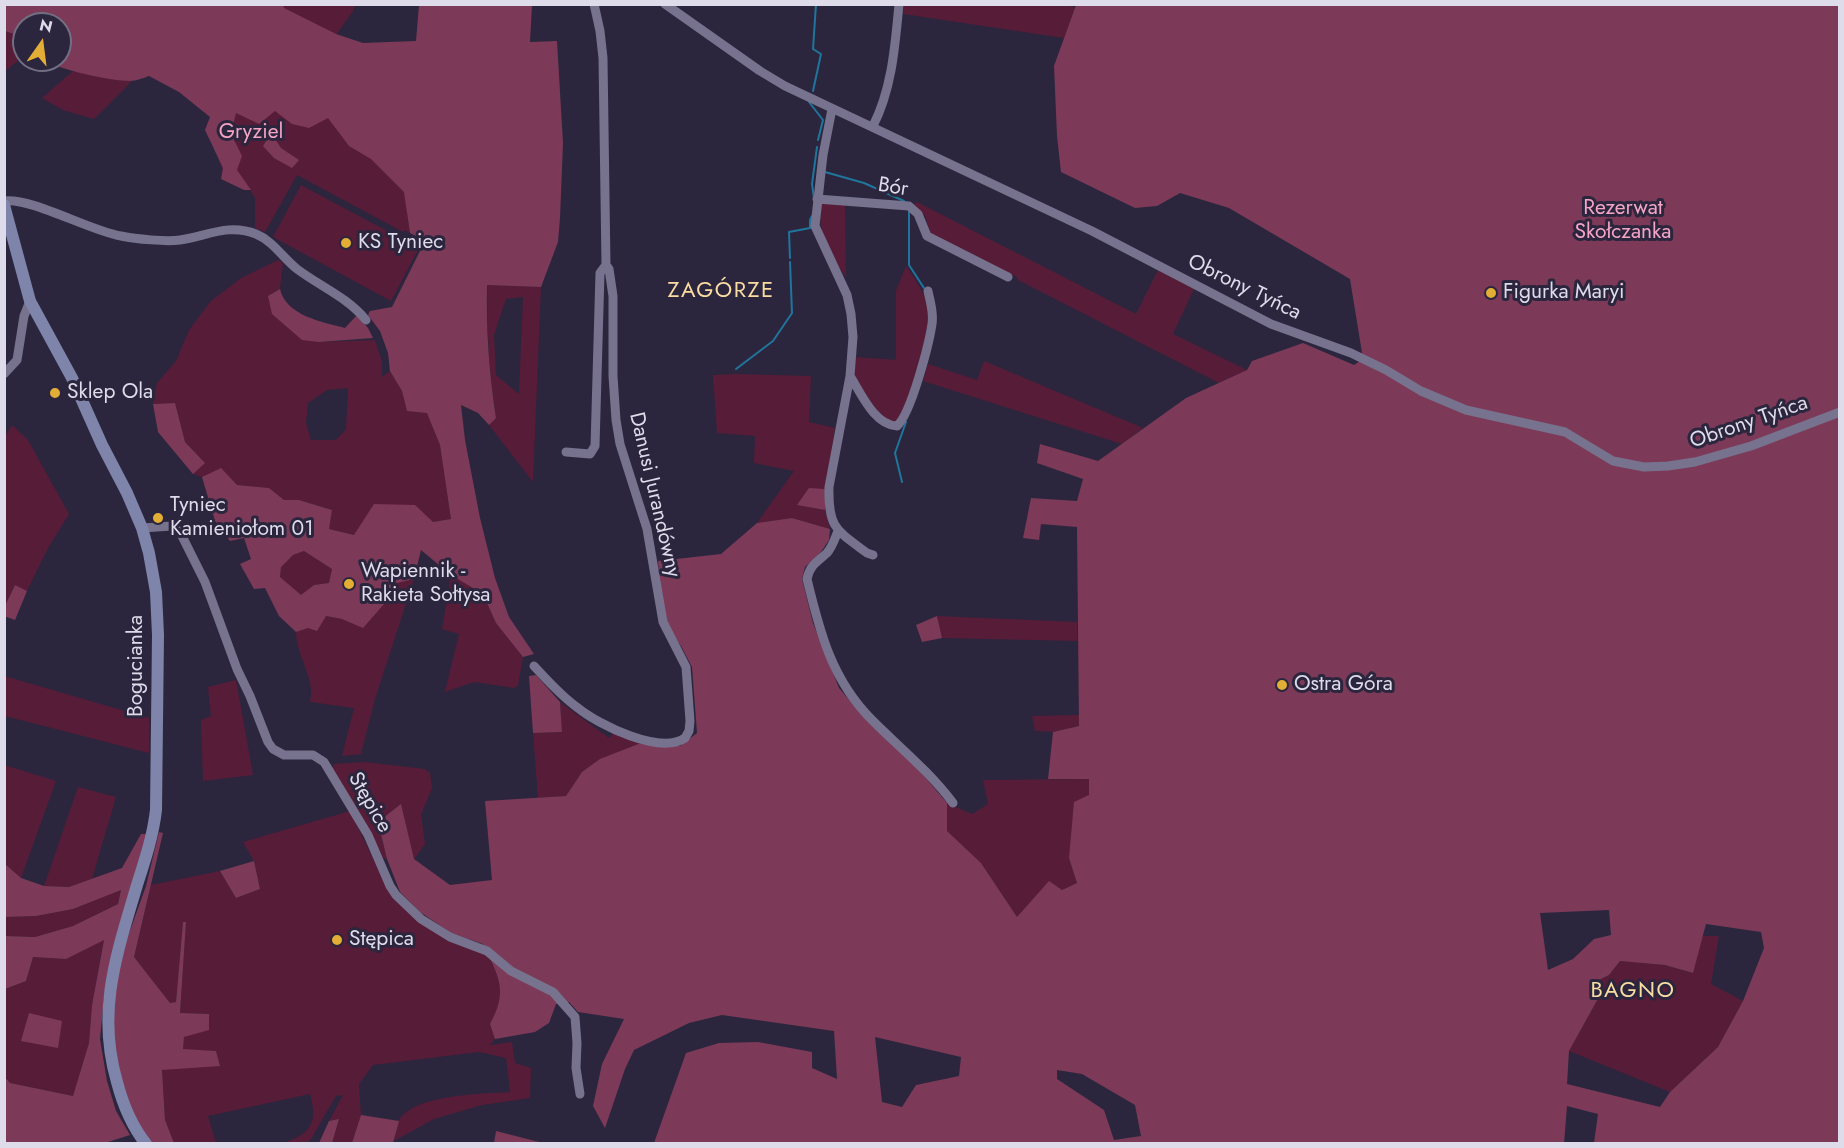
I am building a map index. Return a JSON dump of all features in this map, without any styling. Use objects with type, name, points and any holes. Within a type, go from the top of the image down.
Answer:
[{"type":"street","name":"Danusi Jurandówny","points":[[534,666],[579,710],[632,738],[672,743],[685,738],[689,731],[687,667],[663,622],[647,529],[620,444],[615,420],[613,296],[609,269],[606,265],[603,58],[594,4]]},
{"type":"street","name":"Obrony Tyńca","points":[[665,4],[760,71],[832,109],[873,126],[1092,231],[1271,324],[1351,353],[1421,391],[1466,410],[1565,432],[1613,460],[1644,467],[1695,462],[1751,446],[1839,412]]},
{"type":"street","points":[[873,126],[886,92],[899,4]]},
{"type":"street","points":[[832,109],[823,155],[815,226],[847,295],[853,338],[850,376],[829,487],[830,514],[837,531],[867,554],[873,555]]},
{"type":"street","name":"Bór","points":[[817,199],[909,206],[918,214],[927,236],[1008,277]]},
{"type":"street","points":[[4,203],[10,200],[33,205],[102,232],[120,236],[176,241],[229,229],[250,232],[264,238],[299,270],[348,301],[366,320]]},
{"type":"street","name":"Bogucianka","points":[[4,203],[30,301],[72,378],[102,445],[127,493],[142,528],[156,592],[158,635],[156,810],[153,833],[114,966],[108,997],[107,1034],[112,1066],[128,1116],[146,1143]]},
{"type":"street","points":[[566,452],[590,454],[595,446],[600,273],[606,265]]},
{"type":"street","points":[[850,376],[879,419],[889,425],[897,426],[903,421],[932,323],[928,291]]},
{"type":"street","points":[[4,374],[17,360],[24,316],[30,301]]},
{"type":"street","name":"Stępice","points":[[142,528],[172,526],[180,532],[206,582],[237,669],[268,742],[273,749],[284,755],[313,755],[324,762],[368,835],[396,895],[421,919],[450,937],[487,951],[512,971],[553,992],[575,1017],[576,1068],[580,1094]]},
{"type":"street","points":[[837,531],[833,543],[826,553],[815,561],[807,579],[830,660],[844,685],[870,718],[919,762],[953,802]]},
{"type":"green space","points":[[904,4],[1052,4],[1075,7],[1064,38],[903,14]]},
{"type":"green space","points":[[5,5],[283,5],[284,8],[336,34],[363,43],[416,41],[419,5],[532,5],[530,42],[557,41],[563,143],[558,242],[541,287],[487,285],[488,352],[496,418],[489,425],[478,413],[461,405],[465,440],[480,518],[495,578],[509,617],[534,654],[523,657],[496,623],[483,594],[451,575],[421,550],[414,579],[393,584],[385,603],[363,628],[342,619],[326,616],[317,631],[308,628],[296,632],[279,616],[265,588],[254,589],[240,564],[251,559],[244,538],[230,541],[215,521],[202,477],[221,468],[237,485],[269,488],[284,500],[299,500],[332,510],[329,529],[354,535],[374,504],[415,505],[433,522],[451,519],[440,445],[427,413],[407,411],[402,391],[390,371],[388,353],[380,331],[368,315],[370,311],[392,307],[425,241],[410,233],[404,192],[371,159],[349,146],[328,118],[309,128],[292,124],[275,111],[259,124],[236,113],[231,134],[242,156],[237,170],[251,190],[244,190],[221,179],[223,168],[205,130],[210,117],[179,92],[149,76],[122,81],[72,71],[72,12],[12,12],[12,33],[5,31]],"holes":[[[304,551],[332,569],[329,583],[314,585],[301,595],[280,577],[281,567],[293,555]]]},
{"type":"green space","points":[[283,5],[355,5],[336,35],[283,8]]},
{"type":"green space","name":"Rezerwat Skołczanka","points":[[1076,5],[1839,5],[1839,1143],[1594,1143],[1598,1114],[1567,1106],[1564,1144],[654,1143],[686,1053],[719,1043],[758,1042],[812,1052],[812,1068],[837,1079],[834,1031],[722,1015],[689,1023],[634,1050],[625,1069],[605,1128],[593,1106],[602,1064],[624,1019],[578,1012],[569,1002],[556,1004],[549,1023],[535,1032],[495,1039],[490,1024],[499,1002],[499,983],[483,944],[451,933],[420,912],[400,892],[387,859],[378,822],[401,804],[414,859],[450,885],[492,880],[485,801],[566,796],[582,772],[600,759],[641,743],[680,746],[697,733],[692,667],[681,646],[663,622],[658,561],[721,554],[757,523],[792,518],[830,529],[829,540],[821,552],[805,567],[802,579],[813,623],[839,688],[870,724],[913,763],[947,803],[947,831],[981,863],[1017,917],[1049,881],[1062,890],[1077,883],[1069,858],[1074,802],[1089,795],[1089,779],[1048,779],[1053,732],[1079,726],[1077,527],[1041,524],[1039,540],[1023,538],[1031,498],[1077,501],[1083,479],[1037,463],[1040,444],[1098,461],[1186,398],[1247,370],[1252,361],[1303,343],[1354,365],[1363,359],[1350,279],[1229,208],[1180,193],[1157,206],[1135,208],[1061,172],[1054,66]],"holes":[[[1609,910],[1611,935],[1594,939],[1573,959],[1548,970],[1540,913]],[[1706,924],[1761,932],[1764,948],[1743,1001],[1718,1047],[1670,1092],[1660,1107],[1567,1084],[1569,1051],[1600,995],[1597,981],[1609,975],[1620,961],[1665,965],[1693,973]],[[875,1037],[961,1057],[959,1076],[916,1085],[902,1107],[882,1102]],[[1057,1070],[1082,1074],[1135,1105],[1141,1136],[1114,1140],[1104,1110],[1057,1079]]]},
{"type":"green space","points":[[5,31],[12,33],[12,65],[5,71]]},
{"type":"green space","points":[[72,72],[132,81],[94,119],[63,110],[42,98]]},
{"type":"green space","name":"Gryziel","points":[[231,86],[328,117],[421,153],[407,214],[410,233],[404,230],[403,232],[297,175],[265,232],[255,228],[255,198],[245,182],[222,176],[223,171],[213,143]]},
{"type":"green space","points":[[271,133],[281,148],[299,160],[292,168],[274,158],[263,146]]},
{"type":"green space","name":"KS Tyniec","points":[[301,185],[419,248],[391,301],[273,237]]},
{"type":"green space","points":[[829,201],[845,203],[846,278],[830,252],[823,235],[821,204]]},
{"type":"green space","points":[[917,202],[1136,314],[1158,270],[1194,289],[1173,334],[1247,370],[1219,383],[1018,280],[1017,277],[931,235],[925,216],[914,204]]},
{"type":"green space","points":[[278,260],[283,263],[280,289],[268,296],[319,342],[375,340],[382,361],[382,377],[390,371],[402,391],[407,411],[427,412],[440,445],[451,519],[354,535],[329,529],[332,510],[299,500],[284,500],[269,488],[237,485],[221,469],[202,477],[193,474],[204,462],[185,442],[175,403],[153,404],[157,383],[176,361],[189,330],[211,301],[241,278]],"holes":[[[348,388],[346,429],[336,440],[311,440],[306,423],[308,403],[327,390]]]},
{"type":"green space","points":[[906,266],[924,296],[929,317],[924,348],[908,399],[897,422],[890,422],[881,417],[854,377],[854,357],[896,360],[896,291]]},
{"type":"green space","points":[[487,285],[541,287],[533,482],[489,425],[496,417],[490,368]],"holes":[[[523,297],[519,394],[496,375],[494,335],[506,299]]]},
{"type":"green space","points":[[280,289],[290,306],[297,312],[316,320],[345,328],[357,315],[373,338],[319,342],[302,340],[272,314],[268,296]]},
{"type":"green space","points":[[984,361],[1143,428],[1122,444],[923,381],[928,364],[977,380]]},
{"type":"green space","points":[[713,375],[811,376],[809,422],[835,428],[825,489],[798,505],[825,510],[830,529],[792,518],[757,523],[794,471],[754,463],[755,436],[717,433]]},
{"type":"green space","points":[[175,403],[185,442],[205,463],[193,474],[158,432],[153,404]]},
{"type":"green space","points":[[12,425],[28,440],[69,514],[48,548],[27,591],[15,585],[5,606],[4,438]]},
{"type":"green space","points":[[809,488],[825,489],[825,510],[797,505]]},
{"type":"green space","points":[[304,551],[332,569],[329,583],[314,585],[301,596],[280,577],[281,566],[293,555]]},
{"type":"green space","points":[[451,575],[483,594],[496,623],[523,657],[518,685],[515,688],[474,682],[445,692],[459,634],[442,629]]},
{"type":"green space","points":[[414,579],[375,699],[361,754],[342,756],[354,708],[310,702],[310,685],[296,632],[326,616],[363,627],[385,603],[393,584]]},
{"type":"green space","points":[[15,585],[27,591],[15,620],[4,616],[5,606]]},
{"type":"green space","points":[[937,616],[1077,622],[1077,641],[942,638]]},
{"type":"green space","points":[[937,616],[942,638],[922,642],[916,625]]},
{"type":"green space","points":[[536,675],[560,702],[562,732],[533,733],[529,676]]},
{"type":"green space","points":[[4,676],[149,718],[149,753],[5,716]]},
{"type":"green space","points":[[236,680],[253,775],[203,781],[201,720],[211,716],[208,687]]},
{"type":"green space","points":[[560,702],[609,738],[614,733],[641,743],[582,772],[566,796],[538,798],[533,733],[562,732]]},
{"type":"green space","points":[[1079,715],[1079,726],[1053,732],[1035,731],[1032,716]]},
{"type":"green space","points":[[365,762],[425,769],[430,773],[432,788],[421,815],[425,844],[414,859],[401,805],[378,822],[387,859],[379,856],[332,770],[334,764]]},
{"type":"green space","points":[[4,765],[56,781],[21,878],[5,864]]},
{"type":"green space","points":[[1089,779],[1089,795],[1069,858],[1077,883],[1062,890],[1049,882],[1017,917],[981,863],[947,831],[947,803],[972,814],[988,804],[983,780]]},
{"type":"green space","points":[[78,787],[116,797],[92,879],[69,887],[44,886]]},
{"type":"green space","points":[[350,811],[387,887],[422,923],[487,953],[499,980],[500,988],[499,1004],[490,1024],[495,1039],[490,1045],[512,1042],[515,1063],[531,1068],[530,1098],[482,1105],[434,1119],[394,1141],[398,1122],[417,1106],[449,1097],[510,1092],[506,1058],[479,1052],[373,1065],[359,1084],[361,1115],[352,1143],[332,1143],[339,1119],[329,1121],[343,1095],[336,1096],[311,1139],[306,1143],[283,1143],[300,1136],[310,1126],[313,1113],[310,1094],[208,1116],[216,1143],[174,1143],[165,1120],[162,1069],[220,1065],[216,1051],[183,1050],[184,1037],[209,1029],[209,1014],[180,1013],[186,922],[183,922],[176,1002],[170,1003],[134,957],[151,885],[220,871],[236,898],[260,889],[254,861],[243,842]]},
{"type":"green space","points":[[159,832],[163,833],[134,957],[170,1003],[176,1002],[183,922],[186,922],[180,1013],[209,1014],[209,1030],[184,1037],[183,1049],[216,1051],[220,1066],[162,1070],[165,1120],[174,1143],[151,1143],[127,1109],[110,1038],[118,964],[146,886]]},
{"type":"green space","points":[[141,834],[147,834],[104,997],[100,1039],[107,1081],[116,1111],[130,1135],[105,1143],[5,1143],[4,1076],[10,1083],[73,1096],[89,1043],[92,1005],[104,940],[66,959],[33,957],[26,981],[5,989],[5,936],[35,937],[73,926],[118,904],[121,890],[73,909],[36,916],[5,917],[5,864],[21,878],[44,886],[69,887],[122,868]]},
{"type":"green space","points":[[254,861],[260,889],[236,898],[220,871]]},
{"type":"green space","points":[[121,889],[118,904],[73,926],[35,937],[5,936],[4,917],[36,916],[73,909]]},
{"type":"green space","points":[[1702,936],[1719,936],[1711,984],[1743,1001],[1718,1047],[1670,1092],[1569,1051],[1600,995],[1597,981],[1609,975],[1620,961],[1665,965],[1692,973]]},
{"type":"green space","points":[[104,939],[92,1005],[89,1043],[73,1096],[10,1083],[5,1076],[5,989],[26,981],[33,957],[66,959]]},
{"type":"green space","points":[[29,1013],[62,1021],[58,1048],[21,1041]]},
{"type":"green space","points":[[361,1115],[399,1121],[393,1143],[352,1143]]},
{"type":"green space","points":[[339,1119],[332,1143],[319,1143],[329,1121]]},
{"type":"green space","points":[[496,1131],[543,1143],[494,1143]]},
{"type":"waterway","points":[[813,91],[821,54],[813,49],[816,4]]},
{"type":"waterway","points":[[809,102],[823,120],[818,140]]},
{"type":"waterway","points":[[814,198],[812,184],[817,147]]},
{"type":"waterway","points":[[825,172],[864,183],[904,201]]},
{"type":"waterway","points":[[909,212],[909,265],[924,288]]},
{"type":"waterway","points":[[790,258],[789,232],[810,228],[812,216]]},
{"type":"waterway","points":[[736,369],[773,341],[792,313],[790,262]]},
{"type":"waterway","points":[[902,482],[895,453],[906,422]]},
{"type":"place","name":"KS Tyniec","points":[[346,243]]},
{"type":"place","name":"Figurka Maryi","points":[[1491,293]]},
{"type":"place","name":"Sklep Ola","points":[[55,393]]},
{"type":"place","name":"Tyniec Kamieniołom 01","points":[[158,518]]},
{"type":"place","name":"Wapiennik - Rakieta Sołtysa","points":[[349,584]]},
{"type":"place","name":"Ostra Góra","points":[[1282,685]]},
{"type":"place","name":"Stępica","points":[[337,940]]},
{"type":"district","name":"ZAGÓRZE","points":[[721,292]]},
{"type":"district","name":"BAGNO","points":[[1633,992]]}]
